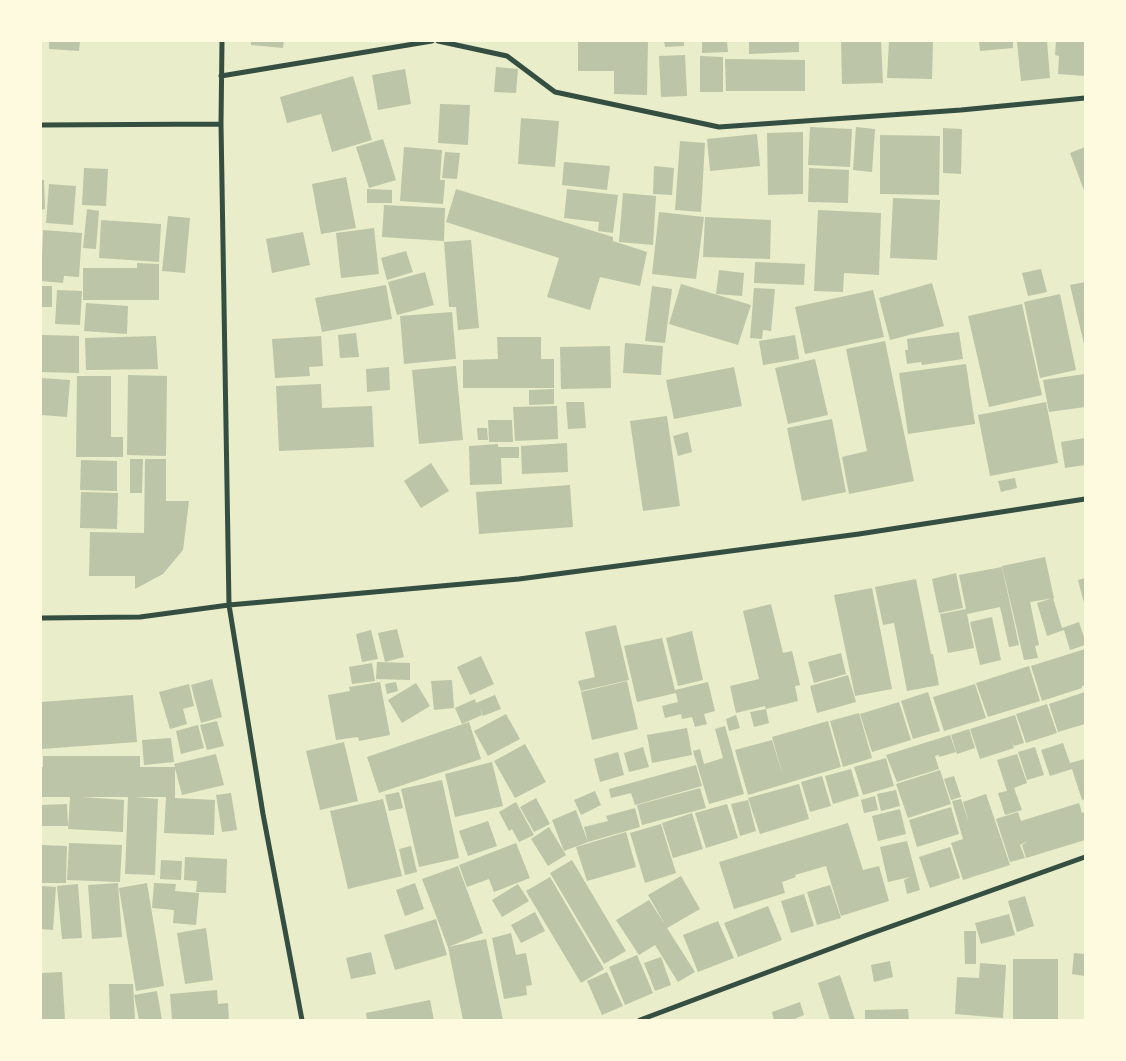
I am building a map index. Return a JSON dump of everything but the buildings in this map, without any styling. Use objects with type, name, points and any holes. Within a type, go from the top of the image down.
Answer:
[{"type":"street","points":[[222,41],[221,124],[229,605],[263,814],[302,1020]]},
{"type":"street","points":[[221,76],[432,41]]},
{"type":"street","points":[[438,41],[507,56],[555,92],[719,127],[961,110],[1085,98]]},
{"type":"street","points":[[41,125],[221,124]]},
{"type":"street","points":[[41,618],[140,616],[229,605],[519,579],[859,534],[1085,499]]},
{"type":"street","points":[[640,1020],[867,935],[1085,857]]}]
